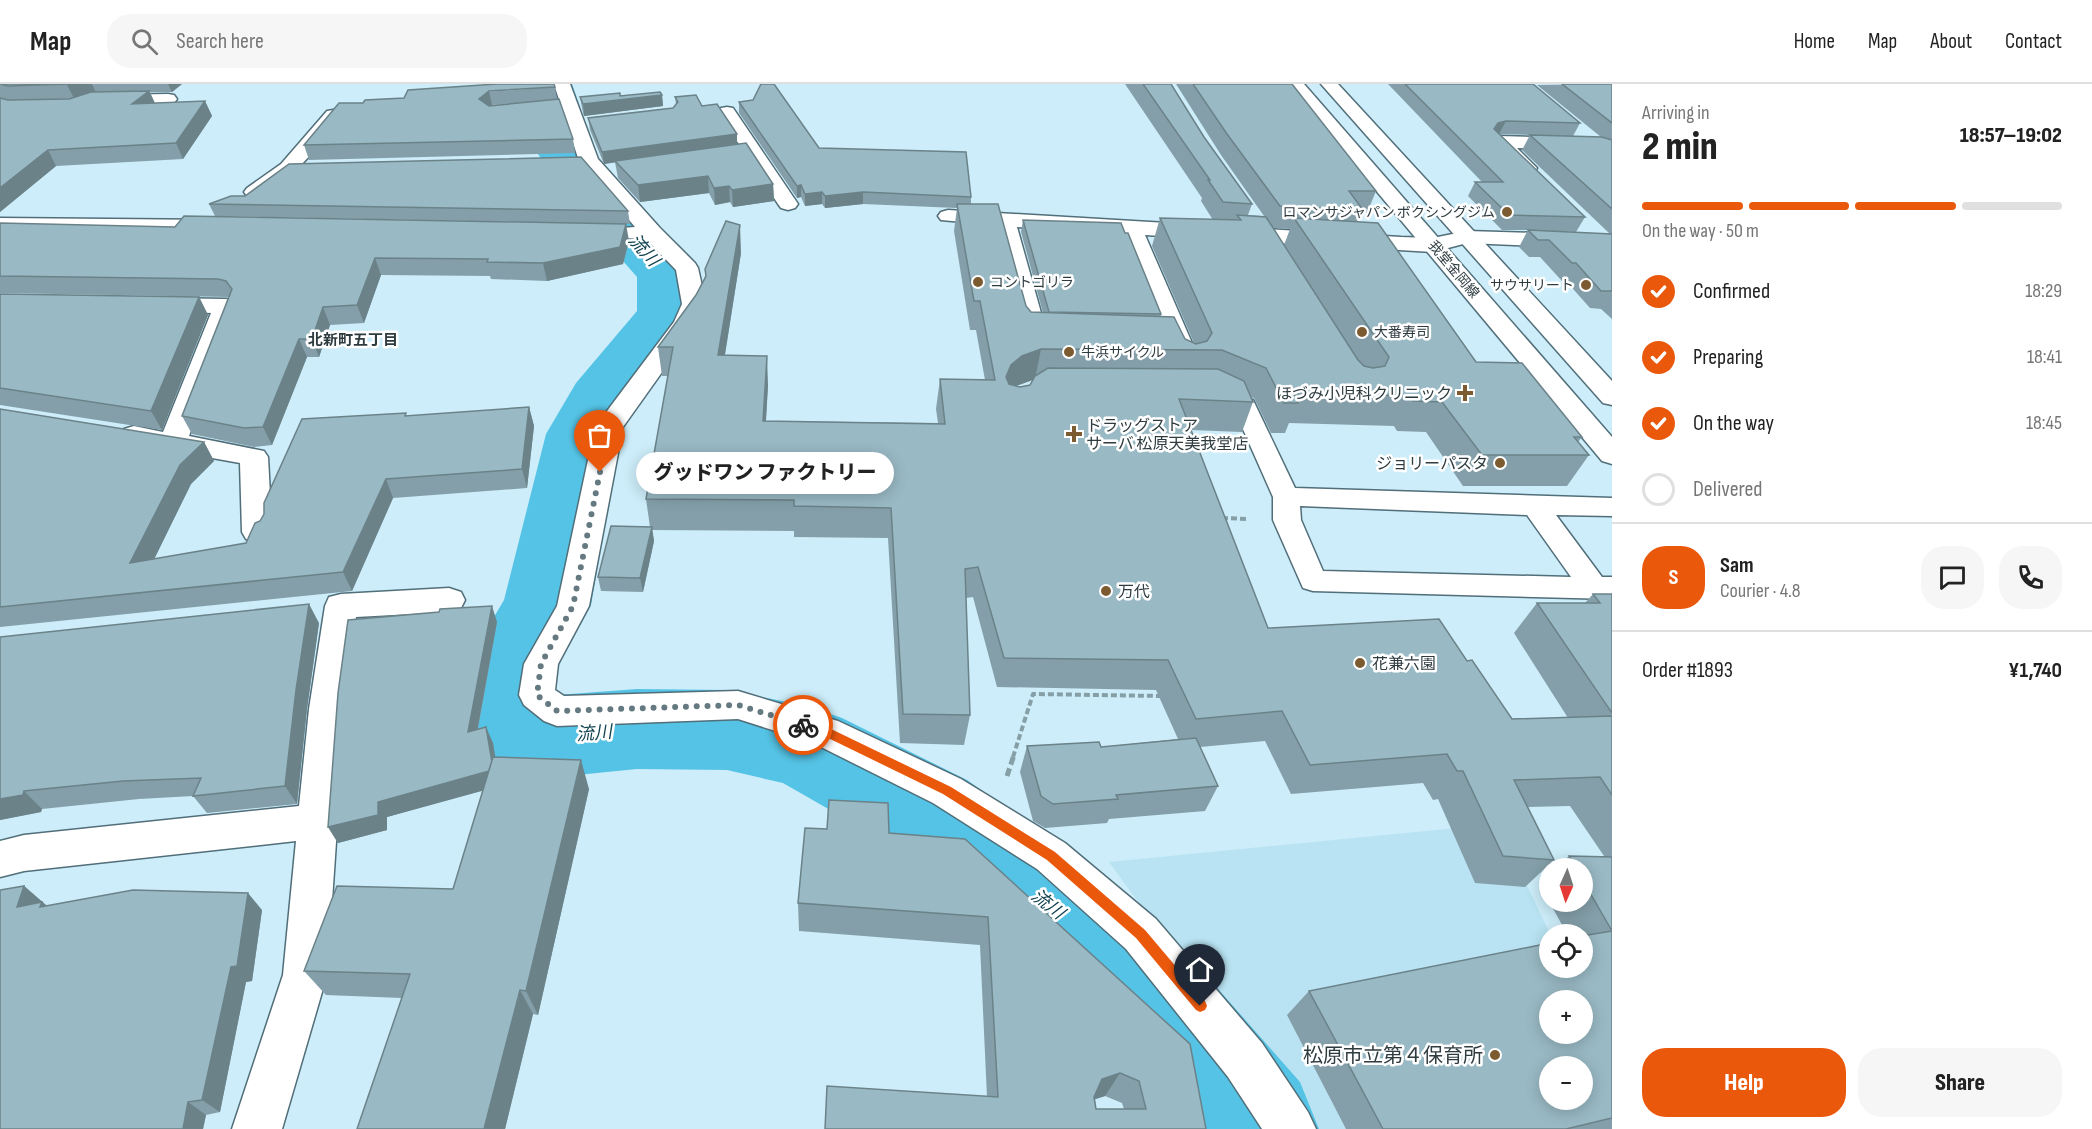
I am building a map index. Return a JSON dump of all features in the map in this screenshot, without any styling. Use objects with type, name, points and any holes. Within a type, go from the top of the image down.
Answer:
[{"type":"street","points":[[562,84],[579,117],[583,164],[646,233],[687,268],[694,304],[685,323],[627,400],[609,428],[573,606],[541,664],[537,695],[557,711],[738,705],[825,732],[947,791],[1051,856],[1141,934],[1245,1060],[1291,1129]]},
{"type":"street","name":"我堂金岡線","points":[[1294,84],[1612,455]]},
{"type":"street","name":"我堂金岡線","points":[[1329,84],[1612,397]]},
{"type":"street","points":[[86,103],[96,100],[168,99]]},
{"type":"street","points":[[165,224],[224,205],[260,190],[288,168],[340,107],[350,107]]},
{"type":"street","points":[[727,112],[788,204]]},
{"type":"street","points":[[1542,183],[1499,142],[1588,141],[1572,124]]},
{"type":"street","points":[[729,155],[753,152]]},
{"type":"street","points":[[583,164],[623,169]]},
{"type":"street","points":[[288,168],[311,168]]},
{"type":"street","points":[[948,216],[1131,227],[1259,227],[1433,244],[1467,237],[1607,242]]},
{"type":"street","points":[[1004,219],[1035,334],[1082,335]]},
{"type":"street","points":[[0,224],[236,226]]},
{"type":"street","points":[[1585,225],[1607,242]]},
{"type":"street","points":[[1131,227],[1187,363]]},
{"type":"street","points":[[1259,227],[1278,256]]},
{"type":"street","points":[[610,234],[646,233]]},
{"type":"street","points":[[131,304],[226,306],[173,442]]},
{"type":"street","points":[[1153,337],[1177,337]]},
{"type":"street","points":[[116,433],[254,457],[257,532]]},
{"type":"street","points":[[257,1129],[306,975],[327,709],[323,608],[448,600]]},
{"type":"street","points":[[0,859],[24,853],[318,821]]},
{"type":"lane","points":[[550,108],[579,117]]},
{"type":"lane","points":[[1189,388],[1212,389],[1244,405],[1286,497],[1287,520],[1313,581],[1603,588]]},
{"type":"lane","points":[[1286,497],[1612,507]]},
{"type":"lane","points":[[1535,506],[1603,588]]},
{"type":"path","points":[[993,820],[1033,694],[1162,696]]},
{"type":"shaded area","points":[[1498,824],[1545,924],[1539,924],[1539,978],[1550,978],[1550,990],[1539,990],[1539,1044],[1585,1044],[1589,1056],[1539,1056],[1539,1110],[1593,1110],[1593,1069],[1612,1129],[1304,1129],[1109,862]]},
{"type":"building","points":[[0,84],[69,84],[8,86]]},
{"type":"building","points":[[497,84],[554,84],[555,87],[489,91],[479,99],[489,106],[559,99],[573,139],[304,145],[339,103],[363,103],[365,100],[404,98],[408,90]]},
{"type":"building","points":[[761,84],[774,84],[819,148],[966,152],[971,197],[863,192],[825,196],[822,192],[805,194],[801,185],[797,186],[739,102],[753,100]]},
{"type":"building","points":[[1143,84],[1171,84],[1204,137],[1252,204],[1223,202]]},
{"type":"building","points":[[1193,84],[1292,84],[1376,191],[1349,191],[1363,210],[1280,206]]},
{"type":"building","points":[[1405,84],[1533,84],[1580,123],[1506,121],[1498,123],[1494,129],[1585,217],[1509,215],[1475,182],[1503,182]]},
{"type":"building","points":[[1562,84],[1612,84],[1612,123]]},
{"type":"building","points":[[149,91],[132,104],[205,101],[176,143],[48,150],[0,188],[0,98],[8,100],[69,99],[91,92]]},
{"type":"building","points":[[660,92],[662,95],[583,104],[580,97],[620,93],[620,96]]},
{"type":"building","points":[[696,95],[702,106],[717,104],[737,134],[602,152],[588,118],[673,108],[678,102],[675,97]]},
{"type":"building","points":[[1530,135],[1602,137],[1612,140],[1612,209]]},
{"type":"building","points":[[746,143],[773,184],[732,190],[729,186],[714,188],[708,176],[638,185],[615,161]]},
{"type":"building","points":[[581,157],[628,211],[209,204],[231,196],[245,196],[289,164]]},
{"type":"building","points":[[957,204],[998,204],[1026,306],[1031,312],[1174,317],[1185,339],[1196,344],[1207,341],[1212,333],[1160,218],[1241,220],[1237,215],[1266,217],[1358,360],[1364,366],[1373,368],[1385,366],[1389,357],[1294,218],[1378,223],[1476,362],[1522,363],[1582,437],[1574,437],[1589,455],[1482,455],[1442,402],[1413,401],[1410,396],[1293,392],[1298,403],[1284,403],[1266,368],[1222,350],[1041,349],[1022,356],[1011,365],[1006,377],[1009,384],[1020,387],[1030,385],[1035,376],[1048,368],[1218,369],[1244,381],[1253,402],[1179,399],[1268,628],[1439,619],[1467,661],[1472,660],[1512,719],[1612,716],[1612,795],[1600,777],[1514,780],[1553,858],[1503,856],[1463,771],[1457,771],[1447,754],[1310,765],[1282,711],[1196,719],[1168,660],[1004,658],[978,567],[965,569],[970,715],[903,714],[891,508],[794,506],[794,500],[646,499],[673,347],[658,347],[696,295],[706,276],[705,269],[726,221],[740,225],[718,355],[767,356],[763,421],[945,424],[940,379],[995,380],[980,301],[974,301]]},
{"type":"building","points":[[184,216],[626,224],[620,247],[543,263],[487,262],[488,259],[375,258],[357,305],[323,307],[312,339],[299,339],[263,427],[244,428],[182,416],[232,289],[226,281],[218,279],[0,276],[0,223],[175,227]]},
{"type":"building","points":[[1023,220],[1121,223],[1125,233],[1128,233],[1161,314],[1049,312]]},
{"type":"building","points":[[1528,230],[1612,234],[1612,291],[1601,291],[1576,263],[1572,263],[1549,240],[1538,240]]},
{"type":"building","points":[[0,294],[199,297],[151,411],[0,388]]},
{"type":"building","points":[[529,407],[522,469],[386,479],[343,572],[0,607],[0,409],[204,442],[180,465],[130,563],[246,543],[255,523],[260,521],[264,514],[264,503],[302,419],[406,413],[405,416]]},
{"type":"building","points":[[611,526],[652,527],[640,578],[598,577]]},
{"type":"building","points":[[1593,594],[1612,594],[1612,713],[1537,603],[1600,603]]},
{"type":"building","points":[[309,604],[285,786],[193,796],[201,778],[123,781],[24,791],[23,795],[0,799],[0,637]]},
{"type":"building","points":[[492,606],[468,732],[486,727],[492,762],[489,771],[378,802],[378,815],[328,827],[338,693],[348,620],[439,612],[440,609]]},
{"type":"building","points":[[1196,738],[1218,786],[1116,795],[1118,799],[1053,804],[1041,796],[1027,746],[1099,742],[1101,747]]},
{"type":"building","points":[[493,757],[581,760],[526,991],[520,990],[484,1129],[357,1129],[410,974],[304,971],[337,886],[453,889]]},
{"type":"building","points":[[829,800],[888,803],[889,833],[965,839],[1190,1044],[1206,1129],[825,1129],[827,1086],[998,1097],[988,917],[798,903],[805,828],[827,829]],"holes":[[[1120,1073],[1139,1081],[1146,1109],[1096,1109],[1094,1097],[1102,1079]]]},
{"type":"building","points":[[1569,856],[1612,857],[1612,931],[1593,898],[1593,858],[1570,858]]},
{"type":"building","points":[[24,886],[17,907],[42,902],[40,907],[133,890],[248,893],[237,966],[231,967],[202,1100],[188,1102],[183,1129],[0,1129],[0,890]]},
{"type":"building","points":[[1612,931],[1612,1118],[1566,1129],[1383,1129],[1309,991],[1539,945],[1539,978],[1593,978],[1593,934]]},
{"type":"waterway","name":"流川","points":[[549,84],[561,122],[564,154],[586,186],[667,274],[669,313],[601,398],[583,434],[547,605],[514,661],[500,697],[516,726],[557,736],[637,729],[727,730],[807,747],[930,813],[1066,917],[1167,1025],[1253,1129]]},
{"type":"way so far","points":[[600,472],[573,606],[541,664],[537,695],[557,711],[738,705],[803,725]]},
{"type":"place","name":"ロマンサジャパン ボクシングジム","points":[[1507,212]]},
{"type":"place","name":"コントゴリラ","points":[[978,282]]},
{"type":"place","name":"サウサリート","points":[[1586,285]]},
{"type":"place","name":"大番寿司","points":[[1362,332]]},
{"type":"place","name":"牛浜サイクル","points":[[1069,352]]},
{"type":"place","name":"ほづみ小児科クリニック","points":[[1465,393]]},
{"type":"place","name":"ドラッグストア サーバ 松原天美我堂店","points":[[1074,434]]},
{"type":"place","name":"ジョリーパスタ","points":[[1500,463]]},
{"type":"place","name":"グッドワン ファクトリー","points":[[600,472]]},
{"type":"place","name":"万代","points":[[1106,591]]},
{"type":"place","name":"花兼六園","points":[[1360,663]]},
{"type":"place","name":"松原市立第４保育所","points":[[1495,1055]]},
{"type":"district","name":"北新町五丁目","points":[[353,340]]},
{"type":"route","points":[[803,725],[825,732],[947,791],[1051,856],[1141,934],[1200,1006]]}]
